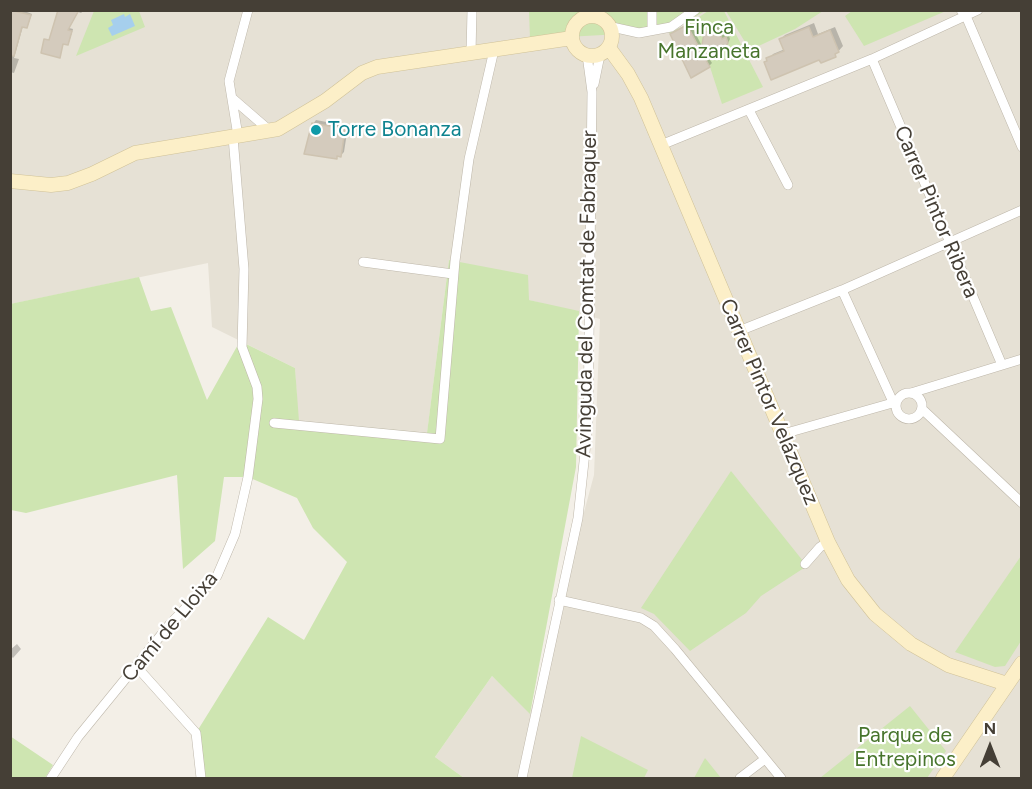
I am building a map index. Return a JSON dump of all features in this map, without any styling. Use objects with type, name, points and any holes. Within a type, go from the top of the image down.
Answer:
[{"type":"street","name":"Camí de Lloixa","points":[[51,778],[78,737],[170,624],[217,576],[236,534],[248,477],[258,399],[257,387],[242,347],[244,269],[236,136],[229,81],[248,10]]},
{"type":"street","points":[[471,53],[472,10]]},
{"type":"street","points":[[652,10],[652,30]]},
{"type":"street","points":[[612,27],[612,42],[598,53],[579,52],[576,49],[572,38],[573,31],[579,20],[593,13],[612,27],[639,33],[671,27],[695,10]]},
{"type":"street","points":[[661,145],[872,59],[964,13],[978,10]]},
{"type":"street","points":[[964,13],[1022,147]]},
{"type":"street","points":[[10,181],[51,185],[68,183],[135,153],[269,130],[290,123],[325,101],[362,73],[377,67],[572,38]]},
{"type":"street","points":[[274,423],[440,439],[453,274],[469,159],[494,50]]},
{"type":"street","name":"Avinguda del Comtat de Fabraquer","points":[[522,778],[578,518],[588,424],[592,92],[598,53]]},
{"type":"street","name":"Carrer Pintor Velázquez","points":[[598,53],[628,74],[637,90],[828,542],[848,580],[875,614],[895,632],[926,653],[948,664],[1013,681]]},
{"type":"street","name":"Carrer Pintor Ribera","points":[[872,59],[1002,365]]},
{"type":"street","points":[[232,98],[269,130]]},
{"type":"street","points":[[749,110],[788,185]]},
{"type":"street","points":[[739,331],[842,290],[1022,210]]},
{"type":"street","points":[[363,262],[453,274]]},
{"type":"street","points":[[842,290],[894,402],[896,411],[905,419],[916,417],[922,409]]},
{"type":"street","points":[[783,434],[894,402],[904,393],[911,393],[1022,359]]},
{"type":"street","points":[[911,393],[920,398],[922,409],[1022,503]]},
{"type":"street","points":[[805,564],[820,547],[828,542]]},
{"type":"street","points":[[559,600],[641,618],[654,626],[781,778]]},
{"type":"street","points":[[943,778],[1013,681],[1022,663]]},
{"type":"street","points":[[136,666],[196,734],[201,778]]},
{"type":"street","points":[[740,778],[765,759]]},
{"type":"shaded area","points":[[10,11],[1021,11],[1021,778],[464,778],[435,757],[492,676],[530,713],[594,475],[600,319],[529,300],[449,260],[427,434],[298,421],[295,368],[212,327],[208,263],[11,304]]},
{"type":"green space","points":[[94,11],[139,11],[145,27],[76,56]]},
{"type":"green space","points":[[529,11],[705,11],[661,32],[653,15],[652,30],[639,33],[530,39]]},
{"type":"green space","name":"Finca Manzaneta","points":[[708,11],[724,11],[763,87],[722,104],[710,67],[691,78],[669,32],[687,25]]},
{"type":"green space","points":[[726,11],[823,11],[795,29],[750,50]]},
{"type":"green space","points":[[852,11],[946,11],[864,46],[845,16]]},
{"type":"green space","points":[[449,260],[528,275],[529,300],[579,311],[576,467],[530,714],[492,676],[435,757],[464,778],[201,778],[196,733],[268,617],[304,640],[347,562],[313,528],[297,498],[248,477],[224,477],[215,541],[183,569],[177,475],[26,513],[11,510],[10,304],[139,277],[151,311],[171,307],[207,400],[240,341],[295,368],[299,421],[427,433]]},
{"type":"green space","points":[[731,471],[807,566],[761,596],[746,613],[690,651],[654,614],[641,608]]},
{"type":"green space","points":[[1021,556],[1021,641],[1005,666],[995,667],[955,652]]},
{"type":"green space","name":"Parque de Entrepinos","points":[[910,706],[946,751],[927,778],[820,778]]},
{"type":"green space","points":[[10,736],[53,765],[45,778],[11,778]]},
{"type":"green space","points":[[581,736],[648,770],[644,778],[572,778]]},
{"type":"green space","points":[[705,758],[721,778],[694,778]]},
{"type":"water","points":[[124,14],[125,17],[130,14],[135,26],[112,36],[108,28],[113,25],[111,20]]},
{"type":"building","points":[[10,10],[31,15],[27,28],[22,27],[14,56],[10,55]]},
{"type":"building","points":[[58,10],[79,10],[68,30],[72,31],[68,45],[63,44],[60,58],[41,53],[44,39],[49,40]]},
{"type":"building","points":[[687,25],[701,51],[704,33],[714,28],[719,31],[722,39],[726,37],[728,43],[725,47],[715,51],[717,55],[706,60],[710,67],[691,78],[670,34]]},
{"type":"building","points":[[809,27],[813,37],[830,30],[839,52],[835,54],[836,57],[821,63],[819,60],[771,80],[764,62],[767,61],[766,58],[784,51],[779,39]]},
{"type":"building","points":[[312,123],[345,129],[341,157],[337,156],[337,159],[304,154]]},
{"type":"place","name":"Torre Bonanza","points":[[316,130]]}]
